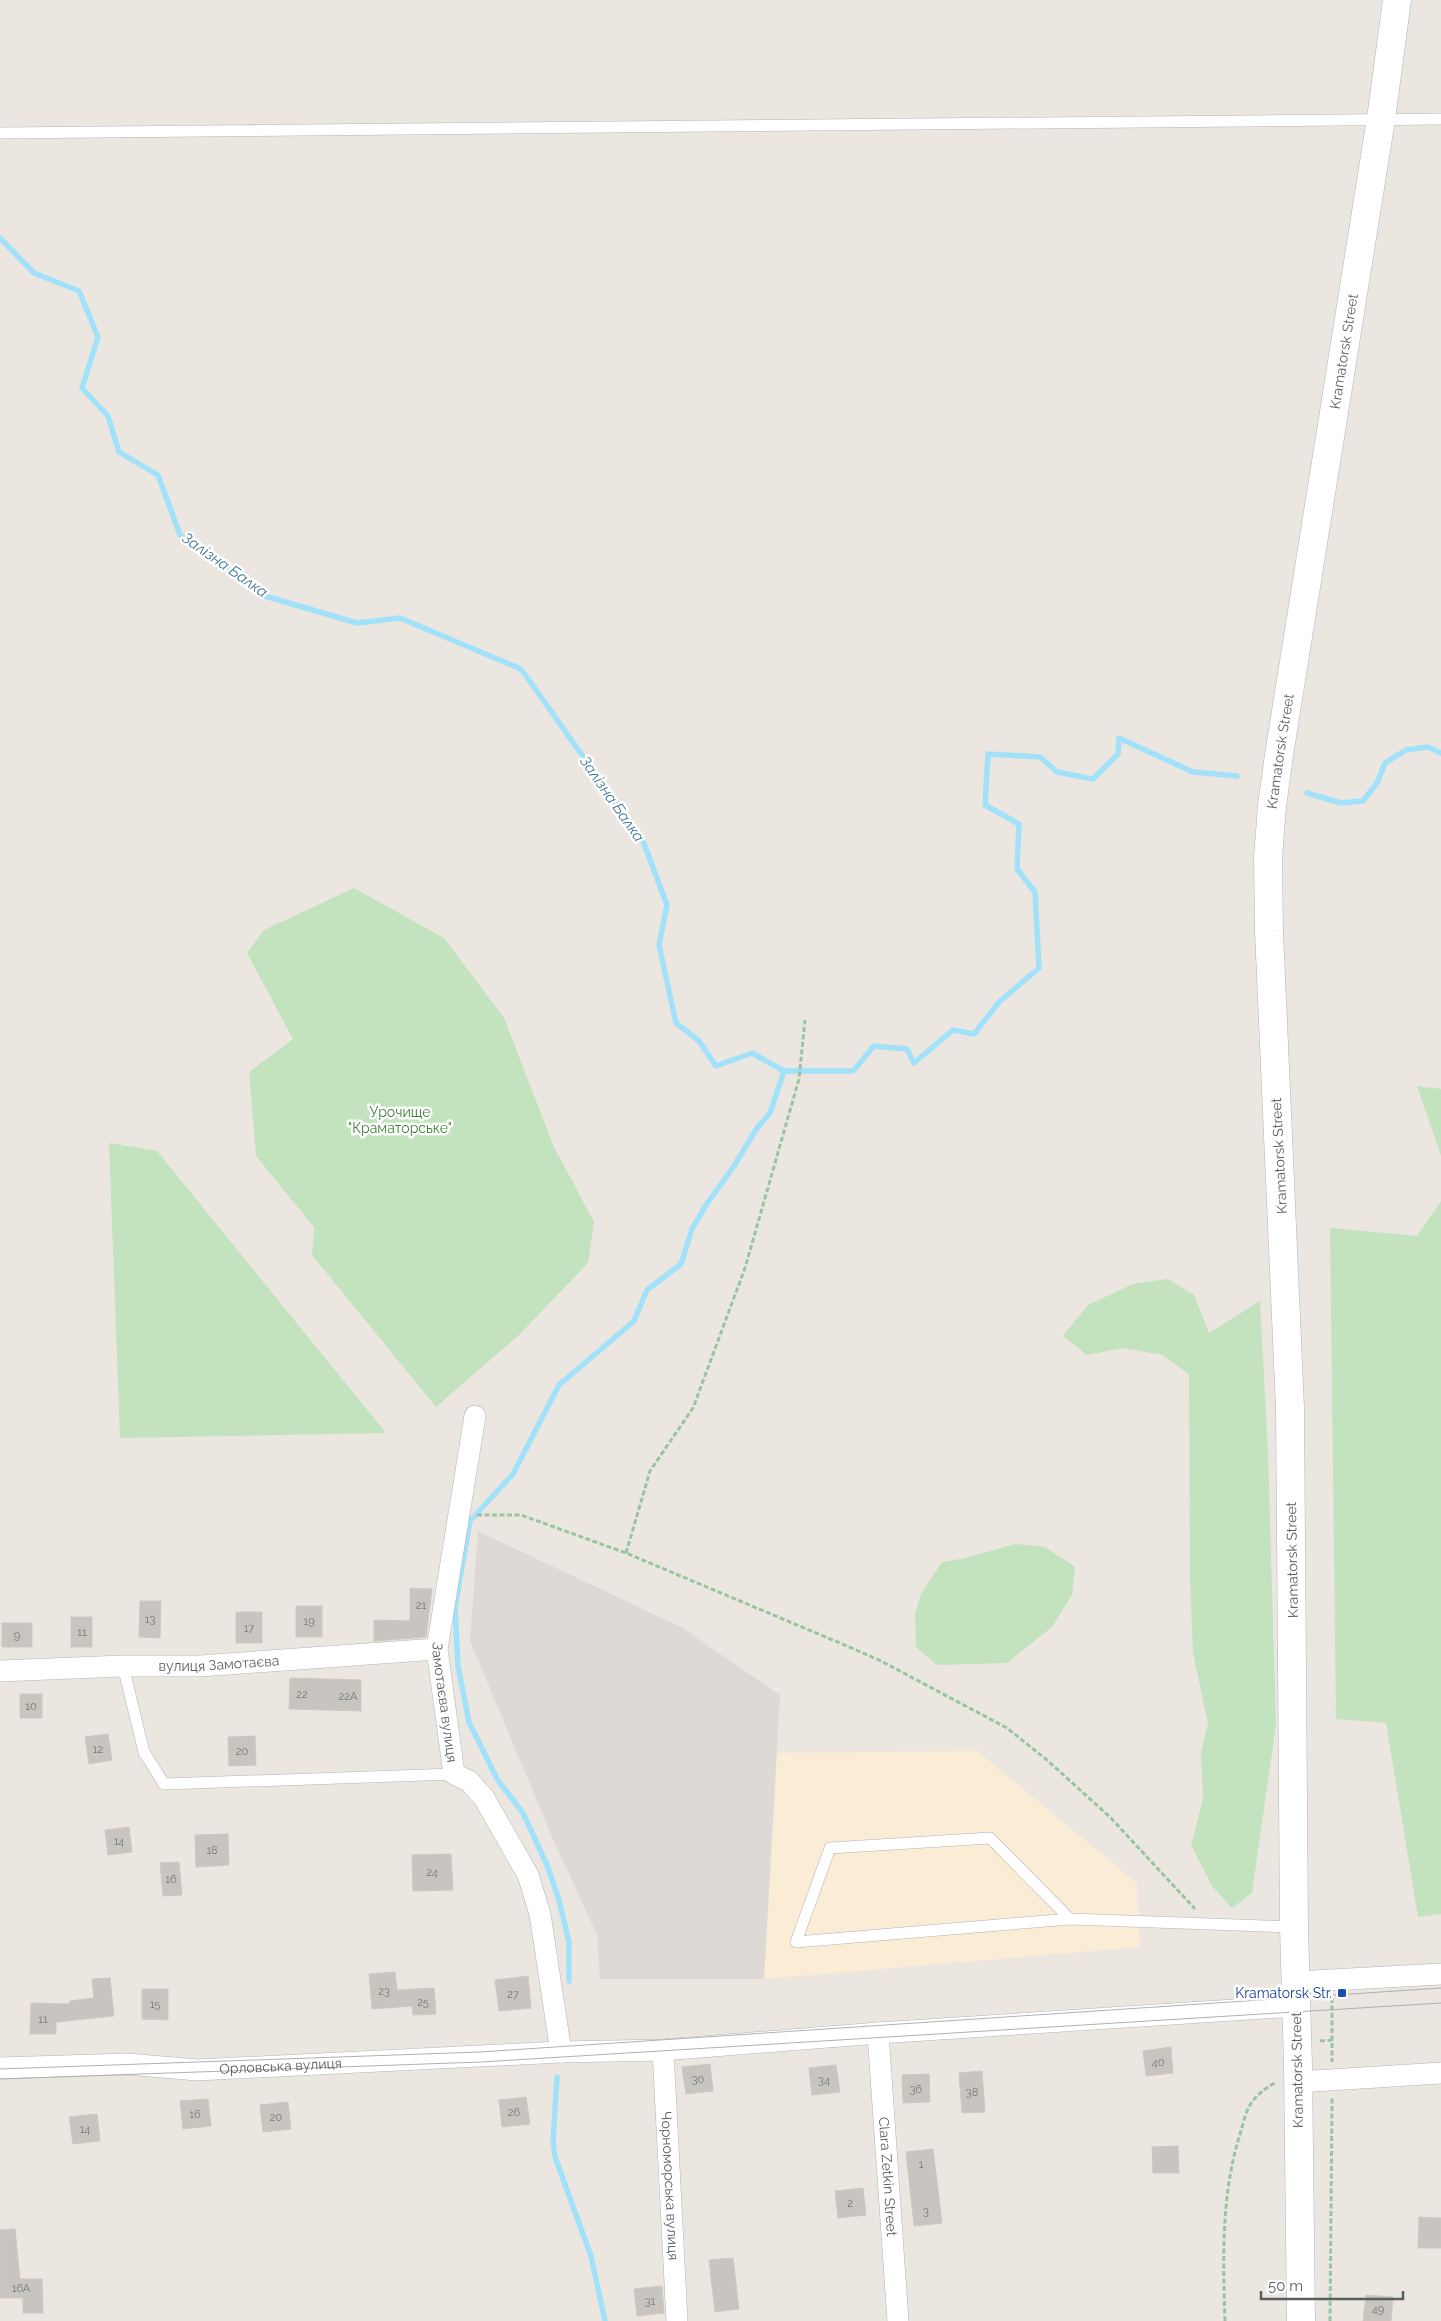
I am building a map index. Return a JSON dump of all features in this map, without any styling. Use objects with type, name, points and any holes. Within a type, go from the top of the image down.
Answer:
[{"type":"street","name":"Kramatorsk Street","points":[[1301,2321],[1294,1927],[1290,1408],[1270,951],[1268,858],[1272,806],[1279,755],[1381,119],[1397,0]]},
{"type":"street","name":"Замотаєва вулиця","points":[[475,1416],[437,1649],[454,1774],[469,1781],[484,1798],[528,1875],[536,1895],[561,2052]]},
{"type":"street","name":"вулиця Замотаєва","points":[[0,1671],[123,1666],[200,1666],[437,1649]]},
{"type":"street","name":"Орловська вулиця","points":[[0,2068],[127,2064],[197,2070],[561,2052],[663,2050],[878,2033],[1295,1994],[1331,1980],[1441,1974]]},
{"type":"street","name":"Clara Zetkin Street","points":[[878,2033],[898,2321]]},
{"type":"street","name":"Чорноморська вулиця","points":[[663,2050],[678,2321]]},
{"type":"street","points":[[1298,2074],[1332,2082],[1441,2073]]},
{"type":"lane","points":[[0,133],[1441,119]]},
{"type":"lane","points":[[123,1666],[144,1752],[164,1784],[454,1774]]},
{"type":"lane","points":[[1070,1919],[990,1838],[830,1848],[796,1942],[1070,1919],[1294,1927]]},
{"type":"path","points":[[626,1553],[650,1471],[693,1408],[745,1268],[799,1079],[803,1056],[805,1020]]},
{"type":"path","points":[[459,1516],[521,1515],[626,1553],[881,1661],[1007,1728],[1047,1760],[1111,1818],[1209,1924]]},
{"type":"path","points":[[1330,2321],[1331,1980]]},
{"type":"path","points":[[1225,2321],[1224,2209],[1235,2151],[1249,2106],[1260,2092],[1298,2074]]},
{"type":"shaded area","points":[[478,1531],[681,1627],[780,1695],[764,1979],[600,1979],[597,1935],[553,1839],[470,1641]]},
{"type":"shaded area","points":[[977,1751],[1137,1883],[1140,1947],[764,1979],[777,1753]]},
{"type":"green space","name":"Урочище \"Краматорське\"","points":[[354,888],[444,938],[504,1018],[554,1147],[594,1222],[588,1263],[520,1334],[436,1407],[312,1255],[314,1227],[256,1156],[249,1072],[293,1039],[247,953],[264,930]]},
{"type":"green space","points":[[1417,1086],[1441,1089],[1441,1156]]},
{"type":"green space","points":[[109,1143],[157,1151],[386,1433],[120,1438]]},
{"type":"green space","points":[[1441,1201],[1441,1914],[1418,1917],[1386,1723],[1336,1719],[1330,1228],[1417,1236]]},
{"type":"green space","points":[[1168,1279],[1194,1295],[1209,1333],[1260,1301],[1268,1453],[1276,1725],[1252,1893],[1232,1908],[1212,1886],[1191,1845],[1203,1799],[1201,1753],[1208,1723],[1193,1653],[1190,1582],[1189,1374],[1162,1355],[1123,1348],[1087,1355],[1063,1336],[1088,1305],[1133,1284]]},
{"type":"green space","points":[[1015,1544],[1045,1547],[1075,1567],[1072,1595],[1052,1627],[1007,1663],[937,1665],[916,1647],[915,1614],[921,1594],[942,1562],[966,1558]]},
{"type":"building","points":[[410,1588],[432,1589],[426,1637],[374,1641],[374,1620],[410,1621]]},
{"type":"building","points":[[140,1601],[161,1601],[160,1638],[139,1637]]},
{"type":"building","points":[[296,1606],[322,1606],[322,1637],[296,1637]]},
{"type":"building","points":[[236,1612],[262,1612],[262,1643],[236,1643]]},
{"type":"building","points":[[71,1617],[92,1617],[92,1647],[71,1647]]},
{"type":"building","points":[[2,1623],[32,1623],[32,1647],[2,1647]]},
{"type":"building","points":[[290,1678],[361,1680],[361,1711],[289,1709]]},
{"type":"building","points":[[20,1694],[42,1694],[42,1718],[20,1718]]},
{"type":"building","points":[[108,1734],[112,1760],[89,1764],[85,1737]]},
{"type":"building","points":[[255,1736],[256,1765],[229,1766],[228,1737]]},
{"type":"building","points":[[129,1827],[132,1852],[108,1855],[105,1830]]},
{"type":"building","points":[[228,1834],[229,1865],[196,1867],[195,1835]]},
{"type":"building","points":[[451,1854],[453,1890],[413,1891],[412,1855]]},
{"type":"building","points":[[179,1862],[182,1895],[163,1896],[160,1863]]},
{"type":"building","points":[[395,1972],[397,1990],[434,1988],[436,2014],[413,2015],[412,2006],[372,2009],[369,1974]]},
{"type":"building","points":[[528,1976],[531,2008],[499,2011],[495,1980]]},
{"type":"building","points":[[110,1978],[114,2016],[56,2022],[56,2034],[30,2034],[31,2003],[70,2004],[70,2001],[94,1998],[92,1979]]},
{"type":"building","points":[[142,1989],[168,1989],[168,2020],[142,2019]]},
{"type":"building","points":[[1171,2047],[1173,2073],[1146,2076],[1143,2051]]},
{"type":"building","points":[[710,2064],[713,2091],[686,2094],[682,2067]]},
{"type":"building","points":[[836,2065],[840,2092],[812,2095],[809,2068]]},
{"type":"building","points":[[982,2071],[985,2112],[962,2113],[959,2073]]},
{"type":"building","points":[[929,2074],[930,2102],[903,2103],[902,2075]]},
{"type":"building","points":[[526,2097],[530,2124],[502,2127],[499,2100]]},
{"type":"building","points":[[208,2099],[211,2126],[183,2129],[180,2101]]},
{"type":"building","points":[[288,2102],[291,2129],[263,2132],[260,2105]]},
{"type":"building","points":[[97,2114],[100,2141],[73,2144],[69,2117]]},
{"type":"building","points":[[1178,2146],[1179,2173],[1153,2173],[1152,2147]]},
{"type":"building","points":[[933,2149],[942,2223],[914,2226],[906,2152]]},
{"type":"building","points":[[863,2188],[866,2215],[838,2218],[835,2191]]},
{"type":"building","points":[[1419,2217],[1441,2218],[1441,2248],[1418,2248]]},
{"type":"building","points":[[15,2229],[20,2279],[42,2279],[43,2313],[23,2313],[23,2298],[0,2298],[0,2230]]},
{"type":"building","points":[[733,2258],[739,2309],[715,2312],[709,2260]]},
{"type":"building","points":[[662,2286],[664,2313],[637,2316],[634,2289]]},
{"type":"building","points":[[1366,2295],[1393,2297],[1391,2321],[1363,2321]]},
{"type":"waterway","name":"Залізна Балка","points":[[0,238],[34,273],[79,291],[98,337],[82,388],[108,416],[119,452],[158,475],[180,535],[250,583],[265,596],[357,623],[400,618],[521,669],[643,841],[667,905],[659,945],[676,1023],[699,1041],[716,1066],[752,1053],[784,1071],[853,1071],[874,1046],[907,1049],[914,1063],[953,1030],[974,1034],[1000,1001],[1039,968],[1035,892],[1017,869],[1019,824],[985,805],[988,754],[1040,757],[1057,772],[1093,779],[1118,754],[1119,738],[1193,772],[1237,776]]},
{"type":"waterway","name":"Залізна Балка","points":[[1307,793],[1341,803],[1363,801],[1377,783],[1385,763],[1406,750],[1428,747],[1441,753]]},
{"type":"waterway","points":[[569,1981],[569,1942],[559,1900],[547,1865],[523,1813],[497,1779],[469,1722],[458,1666],[455,1607],[470,1521],[513,1474],[559,1385],[634,1321],[647,1290],[681,1264],[692,1229],[706,1205],[734,1166],[757,1128],[770,1113],[784,1071]]},
{"type":"waterway","points":[[557,2077],[553,2141],[555,2157],[591,2256],[605,2321]]},
{"type":"tram line","points":[[0,2069],[480,2052],[1441,1988]]},
{"type":"tram line","points":[[0,2079],[481,2062],[1441,2003]]},
{"type":"place","name":"Kramatorsk Str.","points":[[1342,1993]]}]
